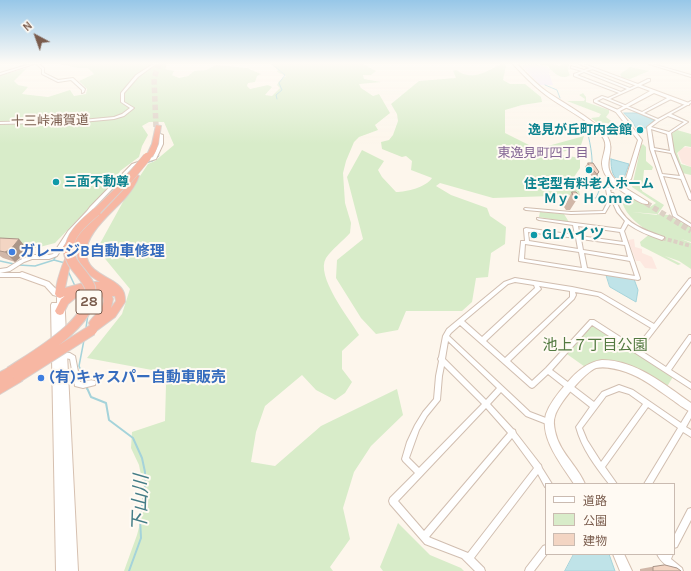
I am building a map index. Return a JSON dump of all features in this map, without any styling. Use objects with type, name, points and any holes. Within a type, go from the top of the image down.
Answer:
[{"type":"highway","points":[[58,293],[65,262],[84,233],[132,179],[148,157],[157,126]]},
{"type":"highway","name":"28","points":[[0,378],[15,374],[69,330],[88,305],[91,292],[89,283],[70,260],[67,249],[76,233],[96,212],[132,179]]},
{"type":"highway","name":"28","points":[[90,328],[107,320],[118,306],[120,297],[116,288],[112,284],[86,268],[82,258],[83,244],[132,179]]},
{"type":"highway","points":[[0,385],[107,316],[115,300],[112,291],[97,285],[70,289],[58,293]]},
{"type":"highway","points":[[58,293],[96,289],[107,295],[107,309],[90,328]]},
{"type":"highway","points":[[60,311],[64,302],[76,292]]},
{"type":"highway","points":[[0,389],[15,374]]},
{"type":"street","name":"十三峠浦賀道","points":[[0,123],[82,121],[120,117],[132,109],[123,102],[122,93],[124,91]]},
{"type":"street","points":[[543,91],[601,131],[609,148],[605,161],[606,171],[611,179],[619,186],[646,203]]},
{"type":"street","points":[[616,91],[622,93]]},
{"type":"street","points":[[608,99],[627,91]]},
{"type":"street","points":[[617,111],[654,91],[670,98],[689,103]]},
{"type":"street","points":[[526,209],[571,213],[604,212],[610,201],[608,189],[619,186],[628,179],[640,140],[617,111],[595,102],[603,97],[658,120]]},
{"type":"street","points":[[642,113],[670,98]]},
{"type":"street","points":[[649,128],[658,120],[689,103]]},
{"type":"street","points":[[649,128],[669,133],[686,122],[669,115]]},
{"type":"street","points":[[649,128],[652,149],[675,216],[691,226]]},
{"type":"street","points":[[669,133],[672,152],[691,199]]},
{"type":"street","points":[[0,271],[8,270],[32,257],[49,257],[55,255],[70,232],[133,165],[155,158],[161,144],[161,135]]},
{"type":"street","points":[[652,149],[672,152]]},
{"type":"street","points":[[662,175],[683,178]]},
{"type":"street","points":[[612,188],[615,206],[619,215],[639,229],[662,238]]},
{"type":"street","points":[[538,219],[622,231]]},
{"type":"street","points":[[627,221],[622,231],[638,278],[585,268],[521,260],[523,242],[631,260]]},
{"type":"street","points":[[575,224],[585,268]]},
{"type":"street","points":[[527,243],[526,230],[627,244]]},
{"type":"street","points":[[0,275],[22,275],[47,284],[58,293],[72,571]]},
{"type":"street","points":[[419,473],[405,459],[412,436],[423,413],[437,400],[441,359],[446,336],[460,321],[506,283],[515,280],[599,294],[655,327]]},
{"type":"street","points":[[637,350],[691,280]]},
{"type":"street","points":[[483,340],[538,289],[536,284]]},
{"type":"street","points":[[506,361],[572,298],[572,289]]},
{"type":"street","points":[[58,293],[62,571]]},
{"type":"street","points":[[460,321],[532,385],[548,370],[592,322],[691,386]]},
{"type":"street","points":[[446,336],[528,414],[549,422]]},
{"type":"street","points":[[667,370],[691,337]]},
{"type":"street","points":[[62,355],[73,358],[77,384],[83,385],[92,383]]},
{"type":"street","points":[[441,359],[513,432],[539,467],[547,483]]},
{"type":"street","points":[[579,483],[560,452],[551,434],[549,422],[551,414],[569,387],[592,366],[613,364],[627,368],[642,375],[691,408]]},
{"type":"street","points":[[548,370],[594,406]]},
{"type":"street","points":[[481,571],[469,558],[428,541],[393,501],[501,388]]},
{"type":"street","points":[[612,483],[581,436],[579,427],[604,394],[619,388],[631,392],[691,434]]},
{"type":"street","points":[[601,468],[647,403]]},
{"type":"street","points":[[649,483],[691,412]]},
{"type":"street","points":[[424,537],[513,432]]},
{"type":"street","points":[[469,558],[539,467]]},
{"type":"street","points":[[675,542],[691,512]]},
{"type":"street","points":[[529,571],[545,551]]},
{"type":"street","points":[[618,555],[626,571]]},
{"type":"street","points":[[665,556],[680,571]]},
{"type":"shaded area","points":[[681,148],[691,148],[691,167],[682,163],[678,153]]},
{"type":"shaded area","points":[[634,239],[635,247],[642,249],[642,253],[652,257],[657,269],[645,268],[640,261],[636,261],[628,240]]},
{"type":"green space","points":[[0,91],[25,91],[22,94],[48,97],[68,91],[70,91],[74,96],[86,94],[87,91],[269,91],[265,95],[272,96],[277,91],[365,91],[373,96],[379,94],[390,113],[375,125],[378,130],[359,137],[354,142],[343,173],[345,203],[351,223],[350,233],[328,255],[324,266],[325,275],[329,286],[341,308],[359,335],[342,351],[342,369],[352,382],[345,393],[335,400],[316,390],[302,375],[265,406],[256,432],[251,462],[275,466],[321,426],[397,389],[403,415],[371,446],[354,472],[343,508],[350,539],[330,567],[333,571],[124,571],[137,535],[146,500],[139,465],[131,448],[132,432],[165,421],[166,385],[152,370],[87,358],[122,314],[130,289],[97,249],[124,200],[148,164],[155,161],[174,145],[164,122],[149,122],[142,126],[148,135],[142,146],[139,157],[120,171],[116,180],[55,243],[36,248],[0,245]]},
{"type":"green space","points":[[407,91],[533,91],[541,97],[542,102],[522,105],[505,110],[505,133],[537,149],[584,136],[580,148],[561,152],[562,155],[580,158],[580,168],[574,177],[566,177],[569,182],[577,183],[580,195],[493,198],[440,183],[436,186],[451,195],[487,208],[490,216],[506,227],[505,244],[491,253],[488,277],[476,278],[472,302],[462,311],[406,311],[398,330],[376,334],[361,318],[336,278],[337,260],[363,239],[347,177],[362,150],[384,161],[378,170],[382,177],[396,192],[411,190],[425,184],[432,178],[411,170],[412,161],[406,156],[402,157],[382,149],[381,142],[389,140],[393,135],[398,121],[397,114],[391,104]]},
{"type":"green space","points":[[583,93],[586,97],[586,102],[609,110],[606,117],[627,133],[607,123],[596,122],[591,118],[599,117],[601,114],[567,101],[584,101],[585,99],[579,95]]},
{"type":"green space","points":[[677,130],[691,134],[691,147],[685,146],[677,153],[681,164],[691,167],[691,175],[682,173],[674,155],[671,134]]},
{"type":"green space","points":[[643,144],[646,147],[646,161],[653,167],[652,170],[644,170],[642,191],[664,205],[658,214],[668,215],[691,228],[691,242],[681,239],[691,243],[691,269],[679,261],[665,256],[681,264],[678,265],[641,246],[640,242],[651,233],[630,216],[622,202],[627,201],[633,196],[650,207],[656,203],[632,187],[641,146]]},
{"type":"green space","points":[[540,212],[564,214],[569,222],[539,217]]},
{"type":"green space","name":"池上７丁目公園","points":[[592,322],[674,375],[665,390],[613,364],[588,369],[564,352]]},
{"type":"green space","points":[[398,523],[430,555],[461,568],[464,571],[383,571],[380,567]]},
{"type":"water","points":[[624,113],[638,113],[654,120],[646,128],[636,128],[632,121]]},
{"type":"water","points":[[611,159],[629,164],[623,181],[616,179],[614,176]]},
{"type":"water","points":[[606,274],[634,279],[638,290],[636,302],[610,287]]},
{"type":"water","points":[[573,555],[609,555],[615,571],[565,571]]},
{"type":"building","points":[[588,163],[593,163],[599,172],[597,174]]},
{"type":"building","points":[[572,192],[576,192],[579,196],[574,196]]},
{"type":"building","points":[[0,238],[19,239],[11,249],[5,252],[0,251]]},
{"type":"building","points":[[665,565],[677,568],[681,571],[653,571],[653,567]]},
{"type":"waterway","points":[[277,99],[276,95],[281,91]]},
{"type":"waterway","points":[[557,91],[560,98]]},
{"type":"waterway","points":[[583,121],[590,142],[592,164]]},
{"type":"waterway","points":[[146,163],[153,161],[159,156]]},
{"type":"waterway","points":[[592,204],[590,202],[591,198],[596,198],[601,186],[597,174]]},
{"type":"waterway","points":[[117,187],[126,176]]},
{"type":"waterway","points":[[54,259],[62,249]]},
{"type":"waterway","name":"下山川","points":[[19,265],[35,266],[54,260],[65,263]]},
{"type":"waterway","name":"下山川","points":[[0,261],[14,264]]},
{"type":"waterway","name":"下山川","points":[[68,271],[75,286]]},
{"type":"waterway","name":"下山川","points":[[81,294],[85,301]]},
{"type":"waterway","name":"下山川","points":[[86,328],[88,314]]},
{"type":"waterway","name":"下山川","points":[[84,340],[79,366],[86,382]]},
{"type":"waterway","name":"下山川","points":[[87,388],[91,397],[106,403],[109,420],[133,438],[142,458],[145,472],[145,488],[140,518],[141,538],[129,571]]},
{"type":"tunnel","points":[[155,91],[156,127]]},
{"type":"tunnel","points":[[646,203],[691,231]]},
{"type":"tunnel","points":[[662,238],[691,246]]},
{"type":"place","name":"逸見が丘町内会館","points":[[640,130]]},
{"type":"place","name":"住宅型有料老人ホーム Ｍｙ・Ｈｏｍｅ","points":[[589,170]]},
{"type":"place","name":"三面不動尊","points":[[56,182]]},
{"type":"place","name":"GLハイツ","points":[[534,235]]},
{"type":"place","name":"ガレージB自動車修理","points":[[12,252]]},
{"type":"place","name":"(有)キャスパー自動車販売","points":[[41,378]]},
{"type":"district","name":"東逸見町四丁目","points":[[543,153]]}]
